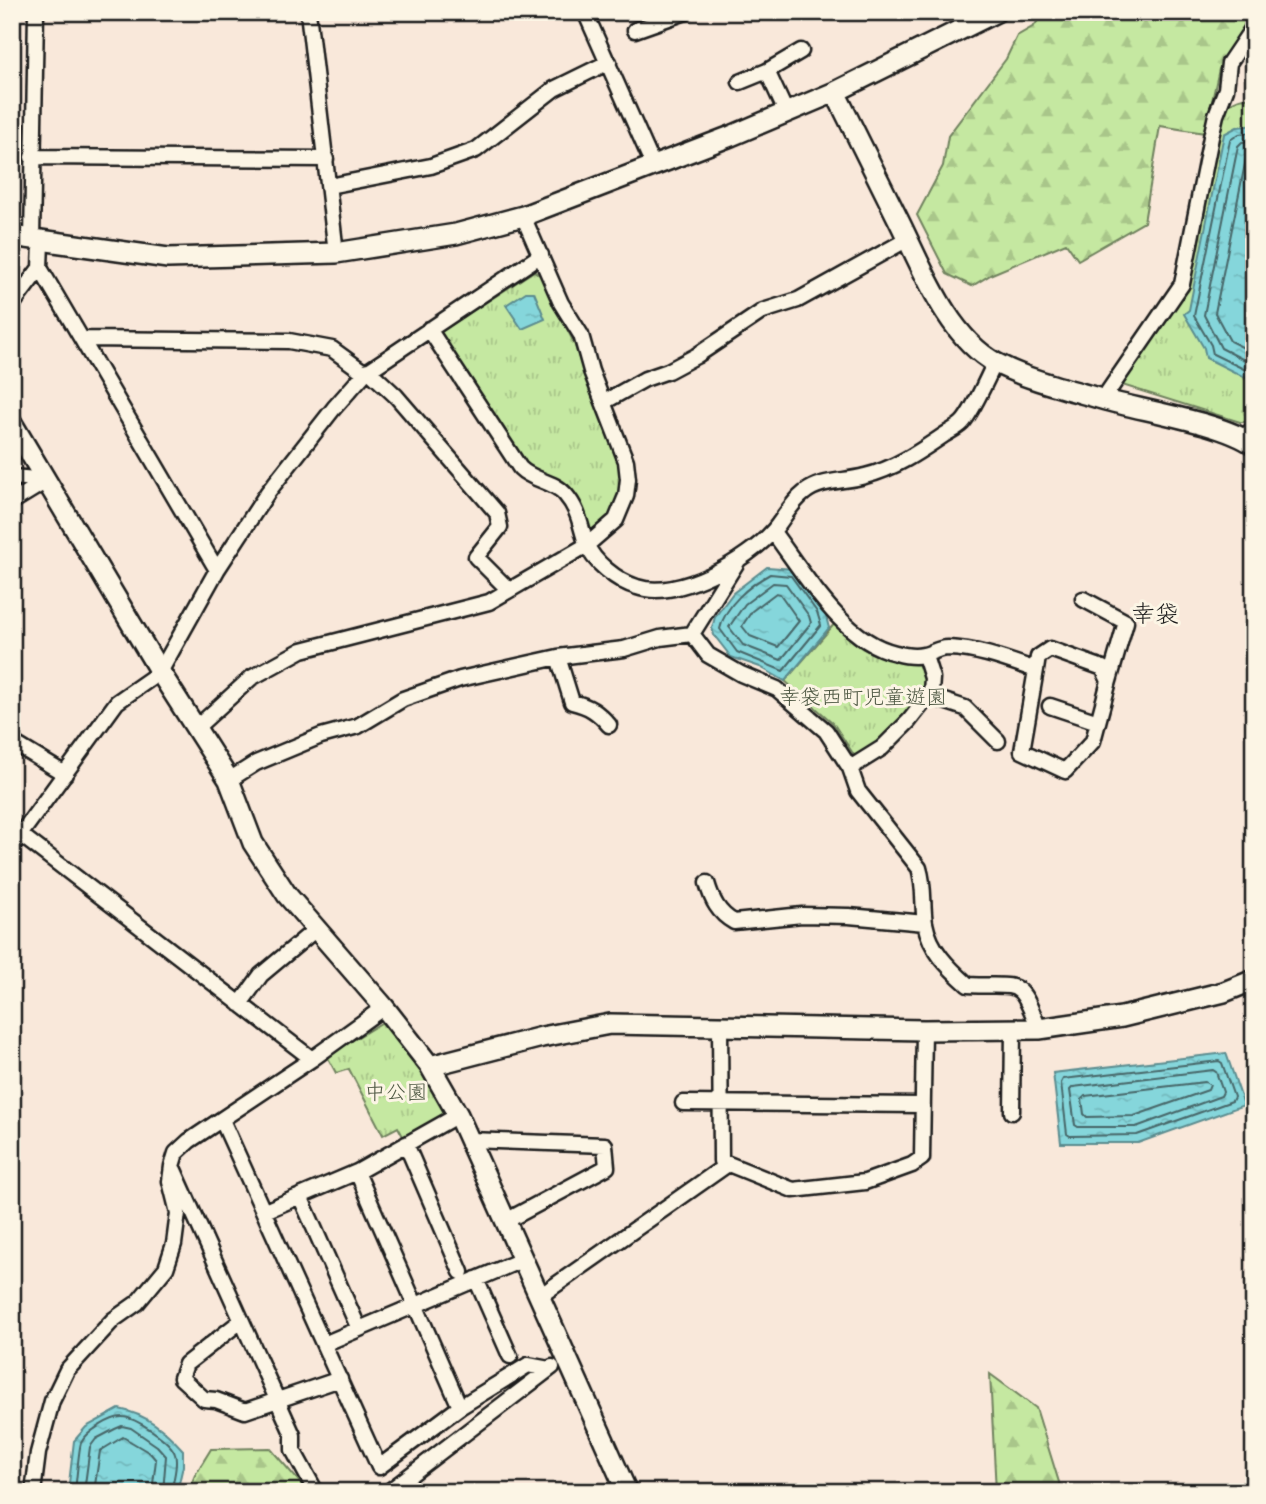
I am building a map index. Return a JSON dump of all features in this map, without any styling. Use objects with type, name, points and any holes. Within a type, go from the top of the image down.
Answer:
[{"type":"street","points":[[36,12],[32,157],[40,268],[217,570]]},
{"type":"street","points":[[308,12],[336,253]]},
{"type":"street","points":[[585,12],[653,165]]},
{"type":"street","points":[[635,30],[686,12]]},
{"type":"street","points":[[12,236],[169,258],[336,253],[457,234],[523,216],[835,92],[996,12]]},
{"type":"street","points":[[1103,400],[1182,284],[1213,126],[1226,89],[1229,63],[1254,26]]},
{"type":"street","points":[[740,82],[767,71],[801,51]]},
{"type":"street","points":[[329,186],[431,166],[465,155],[476,150],[554,89],[609,62]]},
{"type":"street","points":[[767,71],[786,112]]},
{"type":"street","points":[[835,92],[945,312],[972,344],[995,362],[1027,375],[1103,400],[1250,437]]},
{"type":"street","points":[[32,157],[326,159]]},
{"type":"street","points":[[196,727],[251,678],[302,649],[489,602],[587,545],[616,520],[622,511],[628,479],[626,461],[591,371],[581,335],[561,303],[523,216]]},
{"type":"street","points":[[604,401],[696,356],[763,311],[798,300],[908,239]]},
{"type":"street","points":[[312,1059],[240,1003],[16,841],[117,702],[160,672],[217,570],[268,492],[334,408],[367,372],[541,255]]},
{"type":"street","points":[[12,305],[40,268]]},
{"type":"street","points":[[429,329],[520,468],[528,476],[555,486],[565,494],[581,519],[587,545],[617,579],[638,588],[660,591],[699,580],[740,558],[773,532],[805,492],[824,482],[849,480],[882,472],[917,454],[962,423],[995,362]]},
{"type":"street","points":[[83,339],[289,341],[315,344],[339,352],[396,396],[497,513],[500,527],[476,557],[509,590]]},
{"type":"street","points":[[12,424],[48,480],[160,672],[229,780],[253,844],[287,895],[384,1007],[430,1066],[458,1115],[627,1492]]},
{"type":"street","points":[[12,477],[48,480]]},
{"type":"street","points":[[12,502],[48,480]]},
{"type":"street","points":[[773,532],[822,596],[860,639],[877,648],[898,654],[925,656],[933,649],[967,650],[991,654],[1036,670]]},
{"type":"street","points":[[692,634],[740,558]]},
{"type":"street","points":[[1083,599],[1126,622],[1093,741],[1065,771],[1022,751],[1038,657],[1050,649],[1103,668],[1109,681]]},
{"type":"street","points":[[229,780],[256,763],[321,736],[358,726],[403,699],[460,679],[558,657],[624,649],[660,638],[692,634]]},
{"type":"street","points":[[692,634],[708,655],[741,674],[777,689],[826,731],[850,768],[858,791],[919,868],[924,882],[925,923],[933,949],[968,985],[1012,985],[1018,989],[1026,996],[1039,1029]]},
{"type":"street","points":[[850,768],[881,748],[909,721],[929,696],[932,678],[925,656]]},
{"type":"street","points":[[558,657],[572,702],[588,706],[599,713],[609,725]]},
{"type":"street","points":[[929,696],[965,708],[998,741]]},
{"type":"street","points":[[1050,706],[1098,722]]},
{"type":"street","points":[[12,742],[65,774]]},
{"type":"street","points":[[707,883],[718,909],[724,917],[734,922],[802,915],[925,923]]},
{"type":"street","points":[[240,1003],[261,975],[316,929]]},
{"type":"street","points":[[430,1066],[542,1037],[610,1024],[720,1024],[924,1030],[1039,1029],[1122,1017],[1224,992],[1254,979]]},
{"type":"street","points":[[33,1492],[38,1453],[52,1401],[67,1370],[113,1320],[151,1289],[166,1268],[174,1244],[178,1213],[170,1181],[176,1153],[189,1141],[384,1007]]},
{"type":"street","points":[[720,1024],[721,1161],[793,1190],[865,1182],[912,1165],[922,1158],[924,1030]]},
{"type":"street","points":[[1012,1112],[1013,1030]]},
{"type":"street","points":[[683,1103],[922,1105]]},
{"type":"street","points":[[265,1211],[357,1172],[458,1115]]},
{"type":"street","points":[[222,1120],[379,1467],[460,1407],[528,1365],[550,1369]]},
{"type":"street","points":[[469,1140],[605,1145],[607,1167],[506,1221]]},
{"type":"street","points":[[406,1144],[461,1272]]},
{"type":"street","points":[[540,1296],[728,1164]]},
{"type":"street","points":[[172,1166],[293,1435],[293,1450],[316,1492]]},
{"type":"street","points":[[357,1172],[460,1407]]},
{"type":"street","points":[[300,1196],[359,1329]]},
{"type":"street","points":[[324,1344],[524,1259]]},
{"type":"street","points":[[476,1279],[510,1356]]},
{"type":"street","points":[[242,1321],[186,1363],[181,1378],[204,1399],[216,1400],[245,1411],[340,1379]]},
{"type":"street","points":[[388,1492],[567,1356]]},
{"type":"green space","points":[[1044,12],[1254,12],[1254,20],[1238,37],[1219,69],[1205,133],[1160,126],[1144,222],[1078,260],[1066,243],[992,274],[972,286],[947,274],[917,215],[943,166],[948,136],[1006,59],[1017,36],[1034,26]]},
{"type":"green space","points":[[1254,97],[1254,417],[1240,422],[1119,384],[1187,288],[1225,109],[1234,101]]},
{"type":"green space","points":[[534,271],[541,276],[574,343],[619,457],[622,488],[612,516],[590,537],[584,516],[532,474],[442,340],[442,331]]},
{"type":"green space","name":"幸袋西町児童遊園","points":[[836,622],[848,637],[862,648],[887,658],[911,660],[918,663],[925,673],[925,686],[907,714],[860,757],[854,755],[833,723],[785,681]]},
{"type":"green space","name":"中公園","points":[[386,1020],[406,1044],[443,1105],[445,1113],[440,1119],[405,1140],[398,1127],[383,1135],[349,1069],[336,1073],[327,1056]]},
{"type":"green space","points":[[990,1374],[1036,1408],[1062,1492],[996,1492]]},
{"type":"green space","points":[[270,1448],[304,1487],[304,1492],[188,1492],[211,1449]]},
{"type":"water","points":[[1254,125],[1254,382],[1206,358],[1204,348],[1184,314],[1189,310],[1224,134],[1237,127]]},
{"type":"water","points":[[526,292],[534,292],[545,319],[522,329],[506,305]]},
{"type":"water","points":[[767,567],[794,569],[824,609],[829,628],[785,681],[760,667],[731,657],[714,635],[712,628],[715,617],[733,593]]},
{"type":"water","points":[[1226,1053],[1244,1105],[1138,1143],[1061,1143],[1053,1073]]},
{"type":"water","points":[[119,1409],[129,1411],[154,1424],[183,1450],[183,1466],[177,1492],[68,1492],[74,1441],[86,1427]]},
{"type":"district","name":"幸袋","points":[[1155,612]]}]
